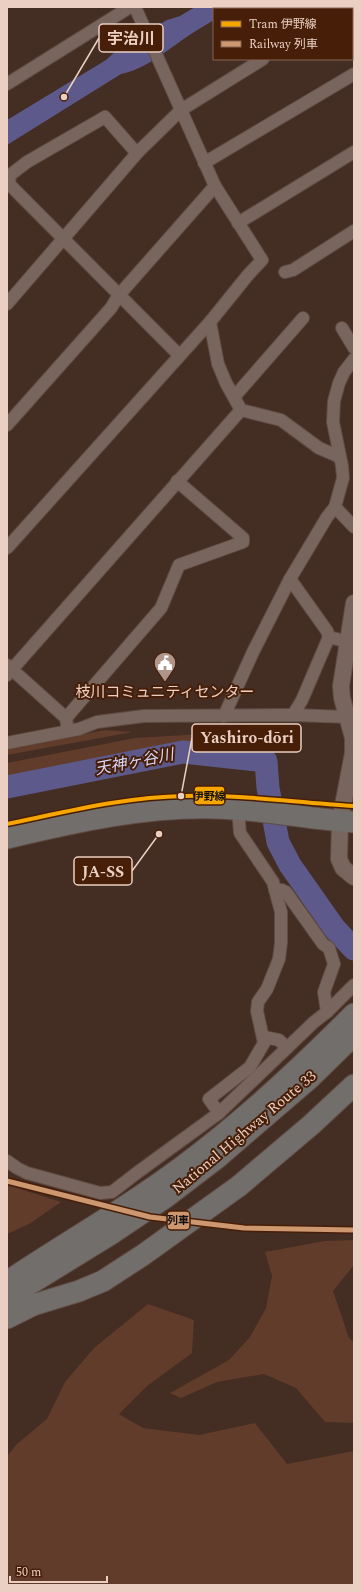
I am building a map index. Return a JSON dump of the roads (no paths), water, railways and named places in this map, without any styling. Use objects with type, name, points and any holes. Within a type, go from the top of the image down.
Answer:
[{"type":"highway","points":[[7,838],[53,827],[124,814],[176,809],[215,808],[347,822]]},
{"type":"highway","points":[[7,1282],[102,1230],[143,1195],[207,1147],[268,1097],[354,1014]]},
{"type":"highway","name":"National Highway Route 33","points":[[7,1298],[102,1230],[166,1197],[217,1158],[310,1078],[354,1036]]},
{"type":"highway","points":[[7,1318],[33,1305],[80,1291],[103,1281],[143,1255],[239,1186],[354,1085]]},
{"type":"street","points":[[7,84],[130,7]]},
{"type":"street","points":[[7,548],[210,322],[262,260],[215,186],[138,12]]},
{"type":"street","points":[[7,304],[138,152],[181,110],[261,60]]},
{"type":"street","points":[[204,163],[354,74]]},
{"type":"street","points":[[138,152],[134,150],[105,117],[27,162],[10,175],[9,184],[179,355]]},
{"type":"street","points":[[238,223],[354,152]]},
{"type":"street","points":[[7,425],[111,308],[119,295],[215,186]]},
{"type":"street","points":[[285,272],[293,270],[354,231]]},
{"type":"street","points":[[234,397],[303,318]]},
{"type":"street","points":[[210,322],[218,364],[241,410],[282,420],[302,437],[319,448],[340,457]]},
{"type":"street","points":[[342,328],[354,348]]},
{"type":"street","points":[[224,716],[250,658],[290,579],[327,517],[335,508],[343,478],[333,422],[334,401],[344,372],[354,359]]},
{"type":"street","points":[[68,731],[66,718],[8,670],[241,410]]},
{"type":"street","points":[[66,718],[161,608],[179,565],[243,542],[243,538],[178,481]]},
{"type":"street","points":[[335,508],[354,527]]},
{"type":"street","points":[[290,579],[329,637],[302,700],[293,715]]},
{"type":"street","points":[[354,603],[341,686],[342,698],[353,738],[353,753],[347,822],[339,859],[343,868],[354,877]]},
{"type":"street","points":[[329,637],[348,642]]},
{"type":"street","points":[[7,743],[68,731],[97,722],[144,716],[293,715],[348,717]]},
{"type":"street","points":[[219,1113],[209,1099],[250,1068],[264,1043],[257,1011],[258,1002],[267,989],[274,974],[282,943],[281,912],[273,882],[240,833],[245,811]]},
{"type":"street","points":[[275,890],[282,890],[286,892],[323,944],[329,948],[334,964],[324,992],[327,1012]]},
{"type":"street","points":[[7,1161],[27,1173],[100,1193],[112,1192],[219,1113],[354,985]]},
{"type":"street","points":[[264,1038],[279,1040],[287,1048]]},
{"type":"waterway","name":"天神ヶ谷川","points":[[7,787],[183,752],[266,761],[268,788],[278,842],[290,865],[335,929],[354,949]]},
{"type":"tram line","name":"伊野線","points":[[7,824],[117,802],[162,797],[227,796],[354,806]]},
{"type":"tram line","points":[[7,827],[26,820]]},
{"type":"rail line","name":"列車","points":[[7,1181],[150,1217],[244,1228],[354,1230]]},
{"type":"place","name":"宇治川","points":[[64,97]]},
{"type":"place","name":"枝川コミュニティセンター","points":[[165,682]]},
{"type":"place","name":"Yashiro-dōri","points":[[181,796]]},
{"type":"place","name":"JA-SS","points":[[159,834]]}]
